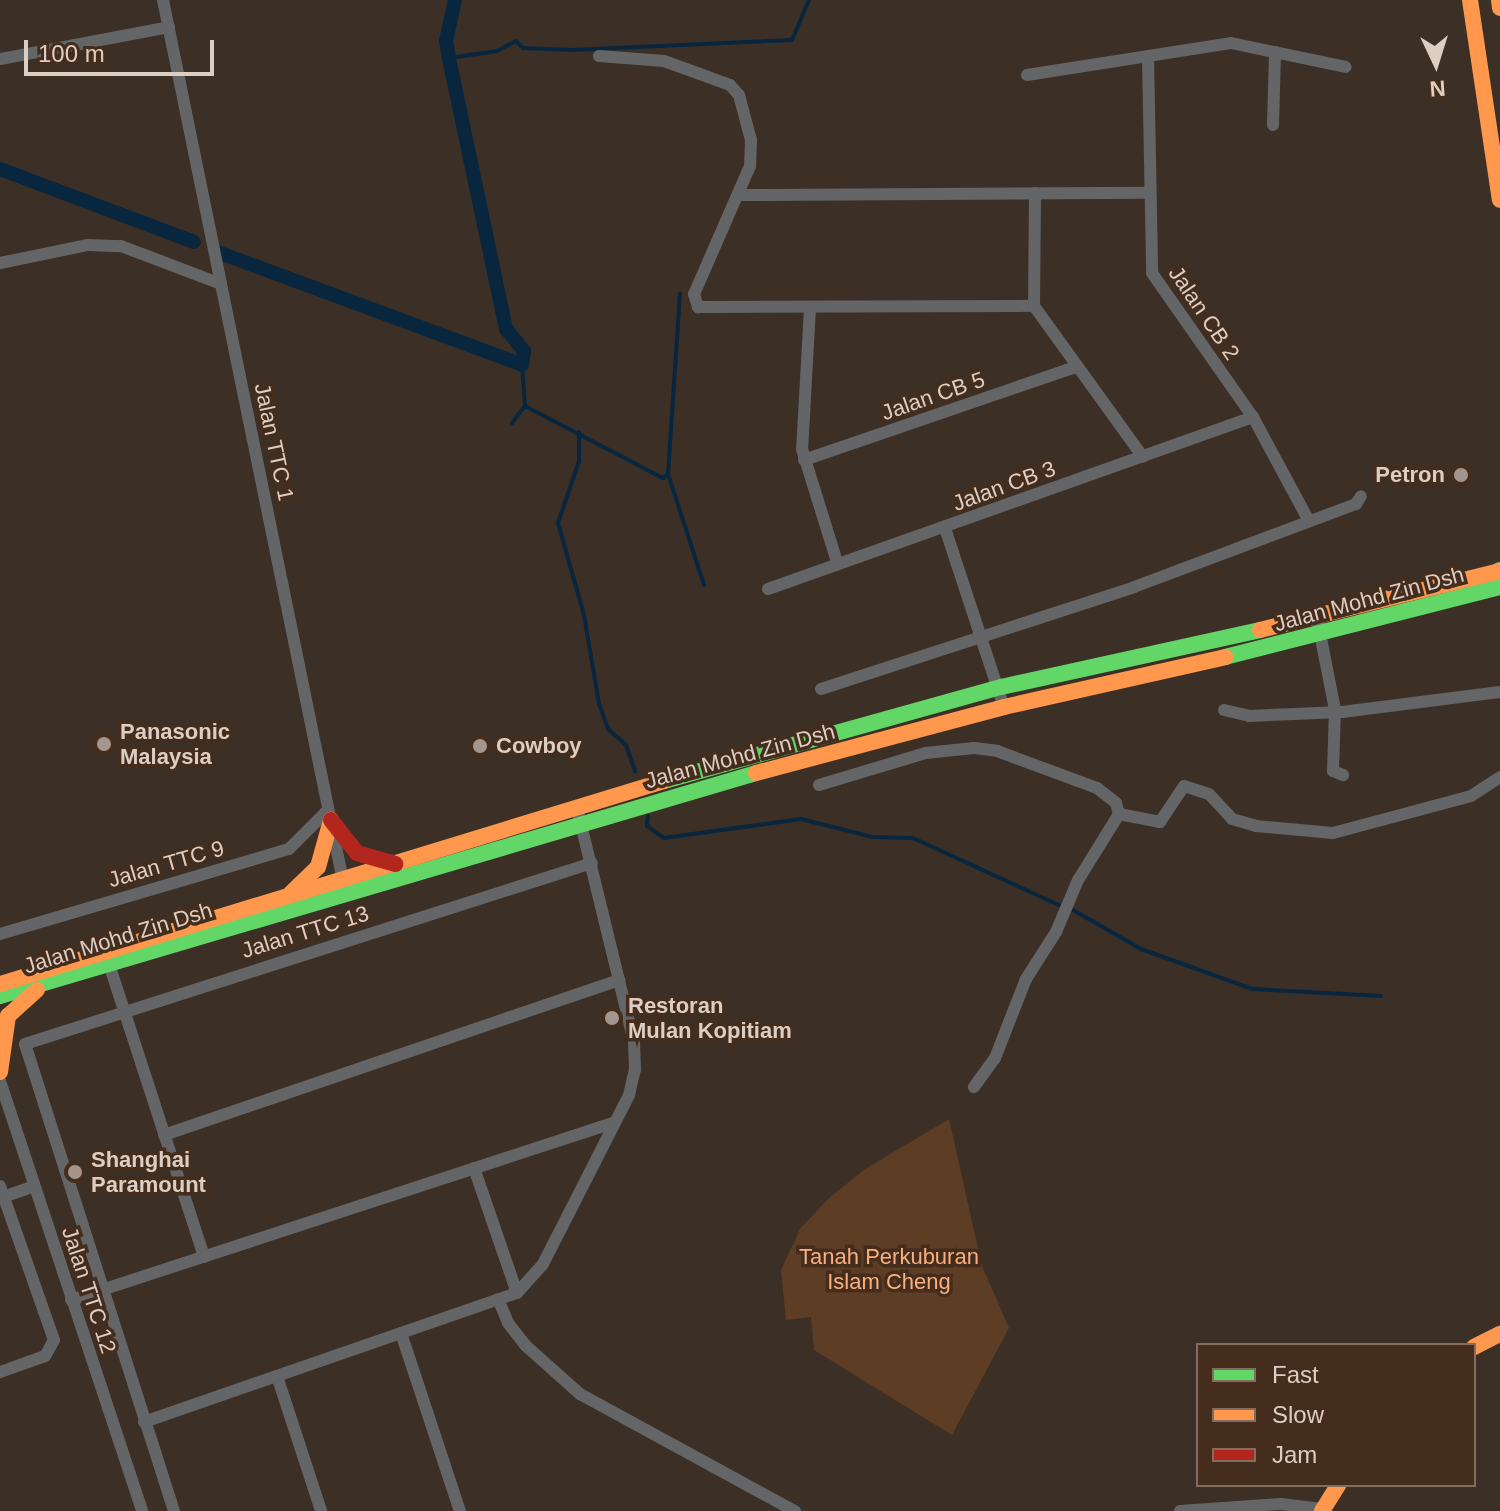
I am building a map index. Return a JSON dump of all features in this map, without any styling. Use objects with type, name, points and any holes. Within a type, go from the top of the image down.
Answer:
[{"type":"main road","points":[[1470,0],[1500,200]]},
{"type":"main road","name":"Jalan Mohd Zin Dsh","points":[[0,984],[285,899],[344,887],[399,865],[576,806],[1001,687],[1499,575]]},
{"type":"main road","name":"Jalan Mohd Zin Dsh","points":[[0,996],[109,964],[344,887],[1004,707],[1320,636],[1499,575]]},
{"type":"main road","points":[[330,815],[357,853],[399,865]]},
{"type":"main road","points":[[285,899],[318,867],[330,815]]},
{"type":"main road","points":[[0,1072],[8,1016],[52,981]]},
{"type":"main road","points":[[1476,1346],[1500,1334]]},
{"type":"main road","points":[[1322,1510],[1337,1487]]},
{"type":"street","name":"Jalan TTC 1","points":[[163,0],[344,887]]},
{"type":"street","points":[[0,59],[169,27]]},
{"type":"street","points":[[1027,75],[1231,43],[1346,67]]},
{"type":"street","points":[[1273,125],[1275,52]]},
{"type":"street","points":[[599,56],[664,61],[735,88],[751,140],[741,195],[694,294],[698,307],[1034,306]]},
{"type":"street","name":"Jalan CB 2","points":[[1148,56],[1149,262],[1157,286],[1253,417],[1309,521]]},
{"type":"street","points":[[1035,193],[1034,306],[1143,457]]},
{"type":"street","points":[[741,195],[1149,193]]},
{"type":"street","points":[[0,263],[88,245],[121,246],[221,284]]},
{"type":"street","points":[[810,308],[804,460],[838,565]]},
{"type":"street","name":"Jalan CB 5","points":[[804,460],[1076,367]]},
{"type":"street","name":"Jalan CB 3","points":[[768,589],[1253,417]]},
{"type":"street","points":[[821,689],[985,639],[1356,504],[1361,496]]},
{"type":"street","points":[[945,528],[1001,687],[1004,707]]},
{"type":"street","points":[[1317,618],[1335,710],[1333,771],[1343,775]]},
{"type":"street","points":[[1224,710],[1249,716],[1500,692]]},
{"type":"street","points":[[819,785],[926,753],[974,748],[997,751],[1097,788],[1112,795],[1119,814]]},
{"type":"street","points":[[1119,814],[1160,822],[1184,786],[1209,794],[1218,808],[1244,822],[1333,833],[1471,796],[1500,777]]},
{"type":"street","points":[[144,1422],[517,1293],[543,1264],[629,1095],[635,1070],[619,980],[576,806]]},
{"type":"street","points":[[974,1087],[995,1058],[1026,979],[1056,932],[1078,880],[1119,814]]},
{"type":"street","name":"Jalan TTC 9","points":[[0,934],[289,849],[330,815]]},
{"type":"street","name":"Jalan TTC 13","points":[[105,1289],[24,1052],[30,1039],[592,863]]},
{"type":"street","points":[[109,964],[204,1257]]},
{"type":"street","points":[[164,1135],[619,980]]},
{"type":"street","name":"Jalan TTC 12","points":[[0,1081],[142,1511]]},
{"type":"street","points":[[71,1300],[613,1123]]},
{"type":"street","points":[[474,1168],[517,1293]]},
{"type":"street","points":[[0,1372],[45,1356],[54,1340],[1,1193],[34,1186]]},
{"type":"street","points":[[105,1289],[174,1511]]},
{"type":"street","points":[[498,1299],[508,1323],[525,1345],[580,1394],[795,1511]]},
{"type":"street","points":[[401,1333],[460,1511]]},
{"type":"street","points":[[1476,1347],[1500,1343]]},
{"type":"street","points":[[277,1376],[321,1511]]},
{"type":"street","points":[[1180,1511],[1281,1504],[1322,1510]]},
{"type":"green space","name":"Tanah Perkuburan Islam Cheng","points":[[949,1119],[982,1266],[1009,1328],[952,1435],[814,1350],[811,1317],[786,1320],[781,1270],[800,1229],[828,1199],[865,1169]]},
{"type":"waterway","points":[[220,253],[522,365],[524,351],[506,329],[449,58],[446,41],[455,0]]},
{"type":"waterway","points":[[449,58],[497,51],[516,41],[523,48],[572,50],[792,40],[809,0]]},
{"type":"waterway","points":[[0,169],[194,242]]},
{"type":"waterway","points":[[522,365],[525,406],[663,478],[668,474],[680,293]]},
{"type":"waterway","points":[[512,423],[525,406]]},
{"type":"waterway","points":[[579,432],[579,461],[558,523],[584,615],[599,704],[608,729],[626,745],[635,771]]},
{"type":"waterway","points":[[668,474],[704,585]]},
{"type":"waterway","points":[[648,816],[647,826],[664,838],[801,819],[872,837],[913,838],[1059,905]]},
{"type":"waterway","points":[[1073,910],[1141,949],[1252,989],[1381,996]]},
{"type":"traffic: fast","points":[[1225,657],[1500,587]]},
{"type":"traffic: fast","points":[[664,781],[1001,687],[1260,630]]},
{"type":"traffic: fast","points":[[0,996],[756,773]]},
{"type":"traffic: slow","points":[[1470,0],[1500,200]]},
{"type":"traffic: slow","points":[[1499,0],[1500,8]]},
{"type":"traffic: slow","points":[[1260,630],[1500,571]]},
{"type":"traffic: slow","points":[[756,773],[1004,707],[1225,657]]},
{"type":"traffic: slow","points":[[0,984],[664,781]]},
{"type":"traffic: slow","points":[[291,893],[318,867],[331,820]]},
{"type":"traffic: slow","points":[[0,1072],[8,1016],[37,990]]},
{"type":"traffic: slow","points":[[1476,1346],[1500,1334]]},
{"type":"traffic: slow","points":[[1322,1511],[1337,1487]]},
{"type":"traffic: jam","points":[[331,820],[357,853],[395,864]]},
{"type":"place","name":"Petron","points":[[1461,475]]},
{"type":"place","name":"Panasonic Malaysia","points":[[104,744]]},
{"type":"place","name":"Cowboy","points":[[480,746]]},
{"type":"place","name":"Restoran Mulan Kopitiam","points":[[612,1018]]},
{"type":"place","name":"Shanghai Paramount","points":[[75,1172]]}]
